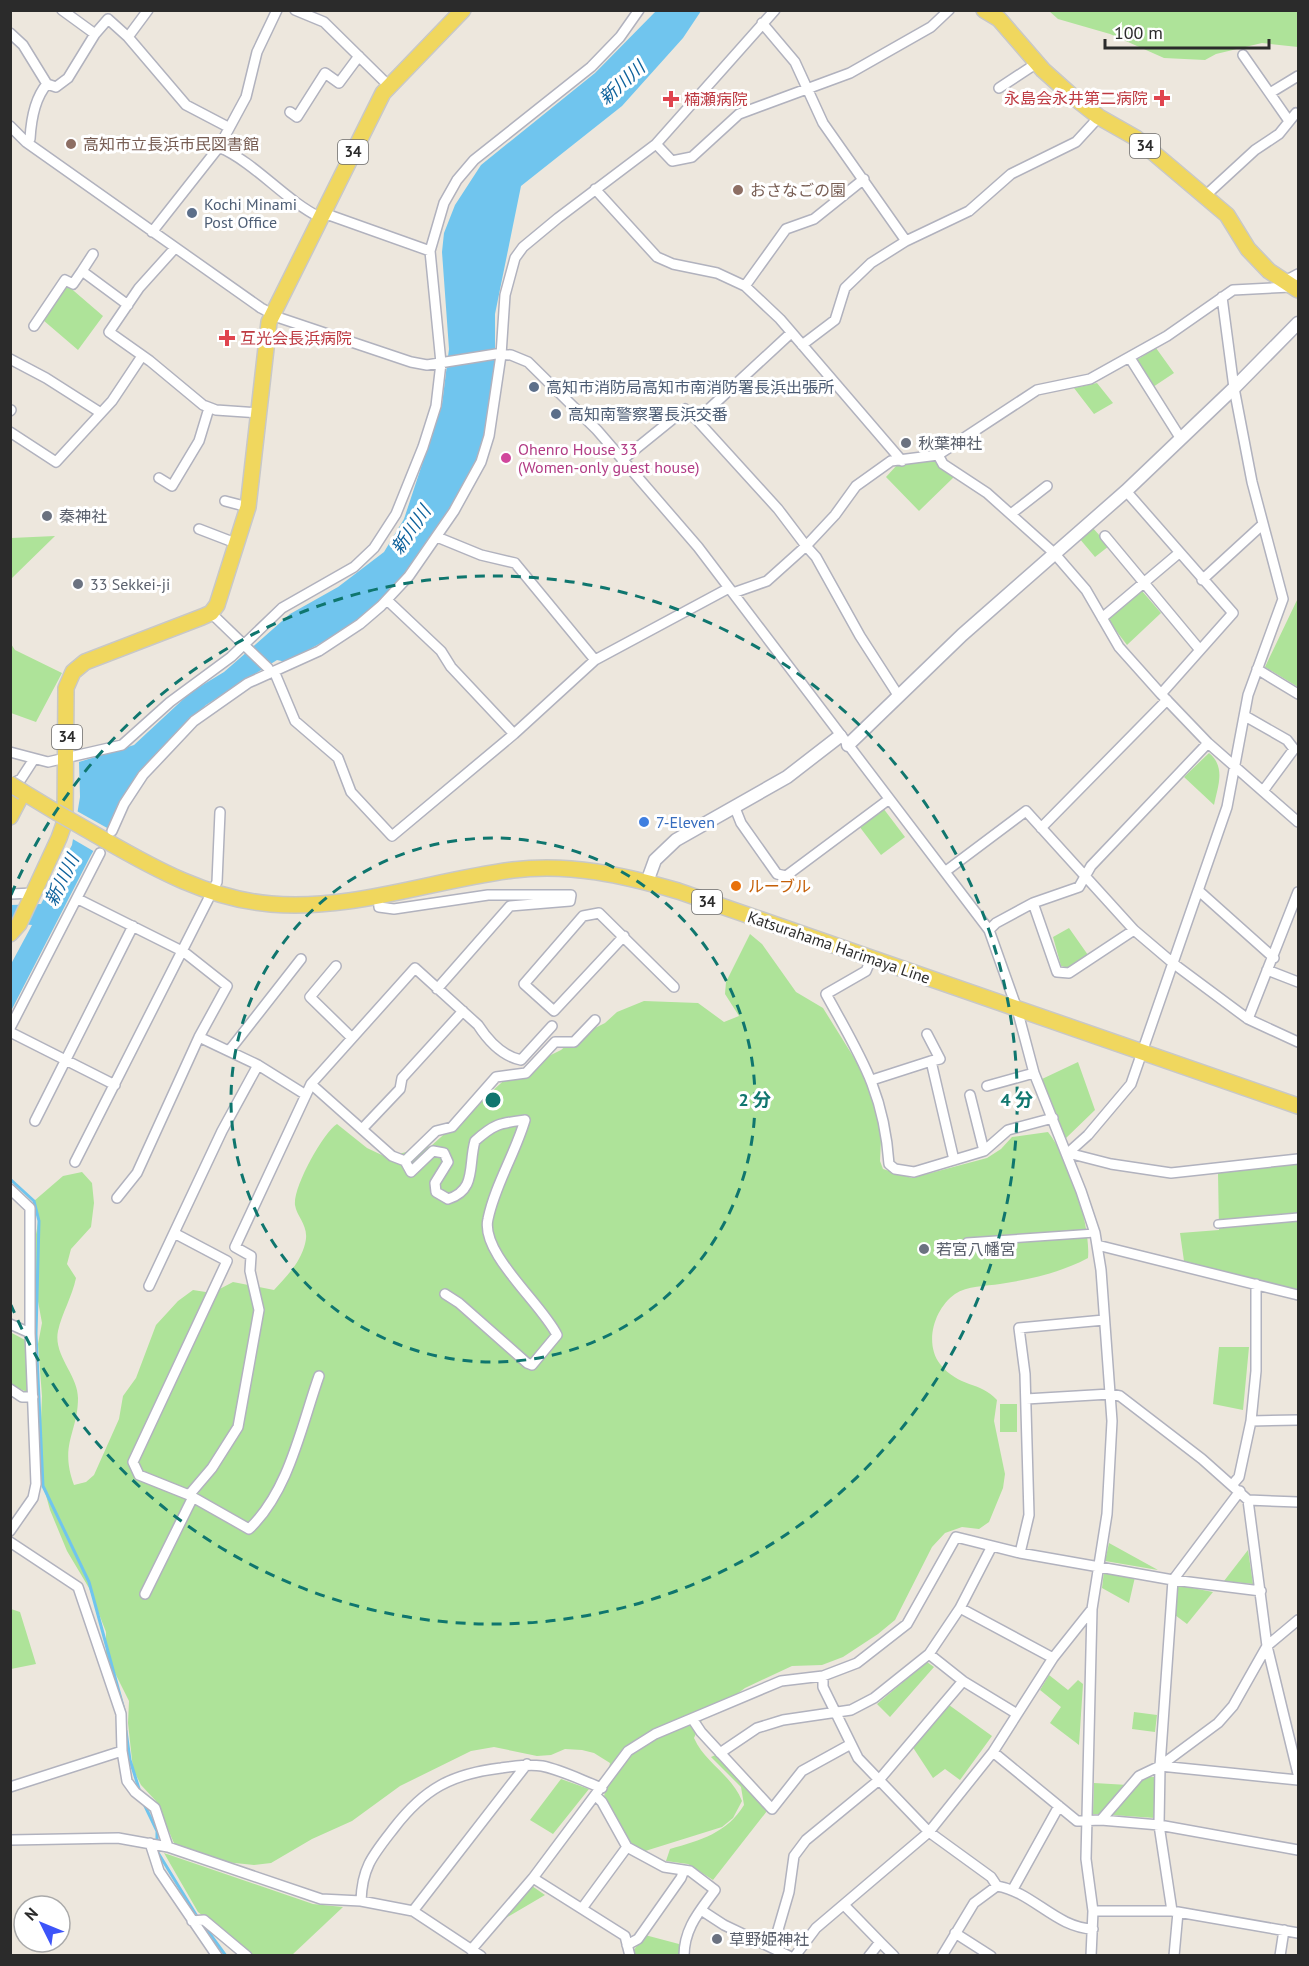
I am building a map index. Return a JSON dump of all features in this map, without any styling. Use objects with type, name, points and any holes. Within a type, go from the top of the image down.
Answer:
[{"type":"main road","name":"34","points":[[15,929],[32,897],[64,821],[67,757],[66,688],[78,667],[211,613],[217,605],[248,507],[268,326],[388,85],[463,10]]},
{"type":"main road","name":"34","points":[[984,10],[1005,25],[1037,63],[1099,117],[1136,138],[1227,215],[1255,256],[1269,271],[1294,283]]},
{"type":"main road","name":"Katsurahama Harimaya Line","points":[[15,787],[153,867],[212,893],[272,904],[304,905],[378,896],[530,869],[592,870],[647,882],[1299,1106]]},
{"type":"main road","points":[[10,817],[15,787]]},
{"type":"street","points":[[62,10],[95,33]]},
{"type":"street","points":[[128,37],[148,10]]},
{"type":"street","points":[[152,232],[219,147],[246,97],[257,52],[277,10]]},
{"type":"street","points":[[296,10],[324,22],[388,85]]},
{"type":"street","points":[[10,752],[48,762],[122,745],[246,644],[282,608],[354,567],[374,548],[396,514],[423,447],[436,406],[443,362],[430,250],[444,203],[469,165],[591,67],[620,37],[639,10]]},
{"type":"street","points":[[115,1085],[10,1030],[124,804],[143,775],[194,721],[219,700],[270,671],[319,651],[360,624],[409,576],[437,537],[481,462],[489,436],[505,296],[515,258],[523,247],[656,144],[775,10]]},
{"type":"street","points":[[656,144],[672,161],[692,157],[739,114],[850,73],[931,27],[949,10]]},
{"type":"street","points":[[10,33],[23,45],[47,84],[56,87],[68,78],[95,33],[108,19],[128,37],[186,105],[228,127]]},
{"type":"street","points":[[762,23],[795,62],[810,89],[824,123],[906,241]]},
{"type":"street","points":[[1243,55],[1289,121]]},
{"type":"street","points":[[290,112],[297,117],[325,73],[339,83],[359,56]]},
{"type":"street","points":[[999,88],[1037,63]]},
{"type":"street","points":[[1270,93],[1299,76]]},
{"type":"street","points":[[26,142],[30,139],[30,124],[47,84]]},
{"type":"street","points":[[1205,196],[1255,150],[1279,134],[1296,112],[1299,114]]},
{"type":"street","points":[[802,345],[835,320],[845,288],[872,263],[906,241],[969,211],[1011,174],[1076,142],[1099,117]]},
{"type":"street","points":[[10,126],[26,142],[152,232],[273,314],[396,358],[428,365],[511,354],[528,362],[597,430],[698,547],[989,930],[1017,1009],[1034,1073],[1068,1153],[1097,1245],[1112,1421],[1107,1514],[1092,1609],[1086,1859],[1093,1911],[1091,1956]]},
{"type":"street","points":[[219,147],[239,156],[269,183],[307,211],[321,218],[329,215],[430,250]]},
{"type":"street","points":[[745,286],[786,229],[814,219],[864,179]]},
{"type":"street","points":[[595,189],[657,257],[673,264],[717,273],[745,286],[802,345],[902,460]]},
{"type":"street","points":[[175,248],[139,288],[109,332],[209,408],[259,413]]},
{"type":"street","points":[[34,326],[65,280],[73,284],[93,254]]},
{"type":"street","points":[[82,271],[128,305]]},
{"type":"street","points":[[211,613],[246,644],[270,671],[295,721],[338,759],[351,792],[392,836],[514,734],[595,660],[731,591],[767,581],[806,546],[835,515],[856,486],[891,461],[938,455],[1037,390],[1090,379],[1167,336],[1233,290],[1294,283]]},
{"type":"street","points":[[1068,1153],[1088,1135],[1131,1084],[1227,807],[1248,695],[1283,599],[1262,525],[1234,388],[1222,297]]},
{"type":"street","points":[[647,882],[655,860],[676,840],[702,823],[735,808],[844,740],[898,695],[1054,553],[1126,491],[1299,323]]},
{"type":"street","points":[[697,420],[791,333]]},
{"type":"street","points":[[10,432],[56,462],[120,392],[142,356]]},
{"type":"street","points":[[1130,358],[1181,439]]},
{"type":"street","points":[[10,359],[46,378],[101,413]]},
{"type":"street","points":[[159,478],[172,486],[199,441],[209,408]]},
{"type":"street","points":[[622,460],[685,409],[778,509],[816,557],[860,636],[898,695]]},
{"type":"street","points":[[938,455],[943,464],[987,493],[1054,553],[1086,590],[1119,647],[1164,697],[1208,743],[1299,822]]},
{"type":"street","points":[[1011,514],[1047,486]]},
{"type":"street","points":[[1041,828],[1164,697],[1200,650],[1233,613],[1126,491]]},
{"type":"street","points":[[225,501],[248,507]]},
{"type":"street","points":[[1202,580],[1262,525]]},
{"type":"street","points":[[199,529],[238,544]]},
{"type":"street","points":[[1105,536],[1200,650]]},
{"type":"street","points":[[437,537],[481,555],[515,562],[595,660]]},
{"type":"street","points":[[1102,618],[1179,553]]},
{"type":"street","points":[[387,600],[441,651],[451,667],[514,734]]},
{"type":"street","points":[[1257,669],[1299,694]]},
{"type":"street","points":[[1245,716],[1287,740],[1294,748],[1263,791]]},
{"type":"street","points":[[989,930],[996,923],[1033,903],[1079,887],[1091,867],[1208,743]]},
{"type":"street","points":[[15,787],[34,759]]},
{"type":"street","points":[[735,808],[741,824],[777,874],[786,876],[888,800]]},
{"type":"street","points":[[946,872],[1026,811],[1134,930],[1174,964],[1248,1019],[1299,1042]]},
{"type":"street","points":[[75,1162],[184,952],[217,882],[220,812]]},
{"type":"street","points":[[1199,891],[1274,958]]},
{"type":"street","points":[[1248,1019],[1299,892]]},
{"type":"street","points":[[10,894],[32,897]]},
{"type":"street","points":[[378,896],[379,907],[394,909],[488,895],[571,895],[570,901]]},
{"type":"street","points":[[78,899],[184,952],[227,986],[199,1037],[136,1173],[117,1198]]},
{"type":"street","points":[[570,901],[583,916]]},
{"type":"street","points":[[437,989],[510,906],[570,901]]},
{"type":"street","points":[[1033,903],[1057,972],[1069,973],[1134,930]]},
{"type":"street","points":[[624,936],[554,1011],[524,984],[583,916],[599,913],[624,936],[674,987]]},
{"type":"street","points":[[35,1121],[133,926]]},
{"type":"street","points":[[229,1051],[301,959]]},
{"type":"street","points":[[871,959],[866,971],[826,994],[872,1080],[887,1133],[889,1164],[895,1169],[914,1172],[984,1151],[1008,1130],[1053,1118]]},
{"type":"street","points":[[336,966],[310,997],[352,1038]]},
{"type":"street","points":[[145,1594],[191,1496],[238,1428],[259,1310],[249,1270],[251,1256],[235,1247],[311,1084],[415,968],[463,1011],[507,1057],[521,1060],[552,1026]]},
{"type":"street","points":[[1267,970],[1299,982]]},
{"type":"street","points":[[362,1129],[400,1089],[402,1078],[463,1011]]},
{"type":"street","points":[[405,1161],[436,1131],[452,1127],[496,1077],[526,1073],[555,1042],[574,1042],[595,1020]]},
{"type":"street","points":[[872,1080],[940,1059],[927,1034]]},
{"type":"street","points":[[199,1037],[258,1065],[306,1095]]},
{"type":"street","points":[[931,1061],[954,1160]]},
{"type":"street","points":[[149,1286],[222,1131],[258,1065]]},
{"type":"street","points":[[987,1086],[1034,1073]]},
{"type":"street","points":[[311,1084],[392,1156],[405,1161],[411,1172],[433,1151],[444,1152],[448,1162],[435,1183],[436,1192],[448,1199],[461,1195],[469,1182],[475,1141],[491,1126],[512,1120],[525,1120],[493,1201],[487,1221],[487,1234],[510,1273],[550,1320],[557,1335],[532,1365],[459,1303],[445,1294]]},
{"type":"street","points":[[970,1095],[984,1151]]},
{"type":"street","points":[[1068,1153],[1111,1164],[1171,1173],[1299,1159]]},
{"type":"street","points":[[10,1189],[30,1208],[30,1333],[36,1484],[33,1498],[10,1531]]},
{"type":"street","points":[[1218,1224],[1299,1218]]},
{"type":"street","points":[[174,1233],[227,1261],[133,1462],[139,1474],[191,1496],[249,1529],[260,1519],[284,1476],[319,1376]]},
{"type":"street","points":[[967,1242],[1095,1233]]},
{"type":"street","points":[[1097,1245],[1299,1295]]},
{"type":"street","points":[[1174,1956],[1175,1911],[1159,1825],[1160,1766],[1173,1580],[1236,1488],[1251,1421],[1256,1371],[1256,1284]]},
{"type":"street","points":[[1020,1553],[1029,1515],[1026,1399],[1019,1328],[1104,1320]]},
{"type":"street","points":[[10,1324],[30,1333]]},
{"type":"street","points":[[10,1389],[22,1397],[33,1397]]},
{"type":"street","points":[[1026,1399],[1110,1394],[1120,1396],[1248,1500],[1268,1646],[1299,1774]]},
{"type":"street","points":[[1251,1421],[1299,1420]]},
{"type":"street","points":[[1248,1500],[1299,1502]]},
{"type":"street","points":[[471,1950],[532,1878],[628,1751],[655,1734],[693,1720],[781,1681],[823,1676],[857,1663],[907,1624],[956,1537],[991,1548],[1173,1580],[1261,1591]]},
{"type":"street","points":[[10,1542],[78,1587],[114,1686],[121,1714],[122,1751],[127,1781],[135,1792],[155,1808],[159,1870],[217,1956]]},
{"type":"street","points":[[720,1753],[757,1728],[783,1720],[836,1714],[851,1710],[874,1698],[929,1654],[960,1608],[991,1548]]},
{"type":"street","points":[[960,1608],[1053,1658]]},
{"type":"street","points":[[795,1956],[816,1928],[929,1832],[993,1752],[1053,1658],[1092,1609]]},
{"type":"street","points":[[1101,1820],[1139,1776],[1160,1766],[1218,1723],[1233,1706],[1268,1646],[1299,1620]]},
{"type":"street","points":[[929,1654],[963,1681],[1017,1714]]},
{"type":"street","points":[[823,1676],[823,1687],[858,1758],[929,1832],[991,1877],[997,1886]]},
{"type":"street","points":[[773,1947],[789,1892],[794,1856],[806,1840],[879,1780],[963,1681]]},
{"type":"street","points":[[693,1720],[772,1809],[802,1771],[851,1744]]},
{"type":"street","points":[[10,1787],[122,1751]]},
{"type":"street","points":[[993,1752],[1077,1821],[1101,1820],[1159,1825],[1299,1850]]},
{"type":"street","points":[[361,1901],[361,1879],[369,1860],[418,1800],[432,1788],[470,1772],[527,1764],[544,1766],[602,1788]]},
{"type":"street","points":[[413,1911],[527,1764]]},
{"type":"street","points":[[1160,1766],[1299,1780]]},
{"type":"street","points":[[596,1796],[602,1802],[627,1847],[664,1867],[684,1870],[715,1890],[688,1928],[684,1941],[684,1956]]},
{"type":"street","points":[[1013,1888],[1059,1806]]},
{"type":"street","points":[[10,1828],[11,1839],[82,1837],[158,1845],[304,1894],[334,1901],[361,1901],[413,1911],[481,1956]]},
{"type":"street","points":[[583,1907],[627,1847]]},
{"type":"street","points":[[627,1945],[638,1939],[681,1878],[684,1870]]},
{"type":"street","points":[[532,1878],[583,1907],[625,1936],[630,1956]]},
{"type":"street","points":[[942,1956],[974,1903],[997,1886],[1013,1888],[1071,1926],[1093,1929]]},
{"type":"street","points":[[844,1905],[894,1956]]},
{"type":"street","points":[[701,1910],[724,1925],[789,1956]]},
{"type":"street","points":[[1093,1911],[1175,1911],[1299,1933]]},
{"type":"street","points":[[192,1921],[204,1920],[247,1956]]},
{"type":"street","points":[[1280,1956],[1284,1930]]},
{"type":"street","points":[[956,1933],[991,1956]]},
{"type":"street","points":[[869,1956],[880,1942]]},
{"type":"green space","points":[[1049,11],[1298,11],[1298,47],[1262,43],[1216,54],[1205,60],[1164,58],[1110,34],[1058,19]]},
{"type":"green space","points":[[67,285],[103,316],[78,350],[43,320]]},
{"type":"green space","points":[[1156,348],[1174,373],[1153,387],[1135,361]]},
{"type":"green space","points":[[1097,383],[1113,403],[1094,414],[1074,388]]},
{"type":"green space","points":[[935,460],[955,476],[919,511],[886,477],[897,465]]},
{"type":"green space","points":[[1092,527],[1109,546],[1095,557],[1079,538]]},
{"type":"green space","points":[[55,536],[11,579],[11,538]]},
{"type":"green space","points":[[1142,591],[1161,613],[1127,645],[1108,620]]},
{"type":"green space","points":[[1298,598],[1298,687],[1265,667]]},
{"type":"green space","points":[[11,644],[15,650],[62,673],[36,722],[11,713]]},
{"type":"green space","points":[[1209,753],[1218,764],[1219,771],[1219,784],[1214,805],[1184,777]]},
{"type":"green space","points":[[883,808],[905,837],[881,855],[859,826]]},
{"type":"green space","points":[[1069,928],[1088,955],[1069,968],[1061,966],[1053,937]]},
{"type":"green space","points":[[750,934],[762,944],[796,992],[823,1008],[866,1077],[882,1119],[880,1161],[883,1169],[912,1178],[987,1158],[1001,1149],[1012,1137],[1048,1132],[1064,1158],[1071,1175],[1086,1228],[1088,1258],[1045,1275],[960,1291],[942,1308],[934,1327],[933,1346],[940,1364],[947,1372],[984,1390],[997,1400],[994,1421],[1005,1474],[1003,1488],[989,1522],[979,1529],[962,1527],[945,1533],[932,1547],[895,1620],[878,1634],[843,1657],[822,1665],[792,1666],[745,1688],[702,1720],[694,1738],[705,1755],[732,1784],[742,1801],[733,1818],[722,1827],[642,1852],[631,1845],[604,1797],[610,1763],[594,1753],[582,1750],[565,1749],[551,1755],[537,1756],[494,1747],[471,1751],[400,1786],[352,1821],[312,1839],[271,1863],[254,1865],[206,1860],[176,1848],[156,1801],[141,1785],[133,1769],[128,1723],[129,1701],[106,1655],[106,1632],[89,1588],[67,1551],[50,1510],[39,1470],[42,1396],[38,1344],[42,1323],[31,1263],[39,1217],[34,1201],[63,1176],[82,1172],[92,1183],[94,1203],[91,1227],[71,1249],[67,1264],[76,1278],[60,1324],[57,1340],[62,1357],[74,1381],[78,1398],[68,1459],[74,1485],[86,1482],[94,1475],[119,1419],[123,1396],[136,1378],[156,1325],[178,1301],[193,1290],[212,1293],[233,1282],[274,1290],[292,1269],[303,1251],[306,1238],[305,1227],[295,1205],[299,1186],[317,1149],[337,1124],[367,1148],[386,1157],[431,1146],[510,1075],[561,1050],[575,1038],[605,1023],[617,1012],[644,1001],[698,1003],[724,1022],[739,1016],[725,994],[726,982]]},
{"type":"green space","points":[[1078,1062],[1095,1110],[1065,1139],[1042,1079]]},
{"type":"green space","points":[[1298,1164],[1298,1291],[1184,1261],[1180,1233],[1219,1230],[1218,1173]]},
{"type":"green space","points":[[10,1332],[25,1340],[27,1392],[11,1385]]},
{"type":"green space","points":[[1219,1347],[1249,1347],[1243,1410],[1213,1404]]},
{"type":"green space","points":[[1000,1404],[1017,1404],[1017,1432],[1000,1432]]},
{"type":"green space","points":[[1109,1543],[1158,1570],[1105,1561]]},
{"type":"green space","points":[[1248,1550],[1253,1584],[1224,1581]]},
{"type":"green space","points":[[1104,1571],[1135,1577],[1129,1603],[1102,1588]]},
{"type":"green space","points":[[1177,1585],[1213,1592],[1187,1624],[1175,1615]]},
{"type":"green space","points":[[11,1609],[20,1612],[36,1664],[11,1669]]},
{"type":"green space","points":[[927,1662],[934,1667],[890,1717],[877,1704]]},
{"type":"green space","points":[[1049,1675],[1068,1690],[1078,1680],[1083,1684],[1079,1745],[1050,1723],[1061,1707],[1040,1690]]},
{"type":"green space","points":[[949,1705],[992,1736],[960,1780],[945,1769],[933,1778],[912,1746]]},
{"type":"green space","points":[[1134,1712],[1157,1715],[1155,1732],[1132,1729]]},
{"type":"green space","points":[[720,1753],[767,1811],[713,1880],[688,1864],[666,1861],[670,1849],[703,1839],[721,1829],[737,1815],[744,1805],[741,1787],[711,1757]]},
{"type":"green space","points":[[1145,1777],[1156,1777],[1155,1818],[1112,1815]]},
{"type":"green space","points":[[561,1779],[589,1789],[553,1834],[530,1820]]},
{"type":"green space","points":[[1094,1783],[1128,1785],[1104,1814],[1093,1814]]},
{"type":"green space","points":[[164,1853],[313,1904],[343,1907],[292,1955],[252,1955],[198,1912]]},
{"type":"green space","points":[[532,1886],[545,1895],[504,1919]]},
{"type":"green space","points":[[645,1935],[679,1944],[680,1955],[634,1955],[633,1951]]},
{"type":"water","name":"新川川","points":[[656,11],[701,11],[683,38],[622,106],[521,186],[495,314],[495,367],[484,436],[475,465],[446,517],[403,579],[381,603],[343,631],[286,662],[277,660],[206,705],[140,773],[91,855],[11,1011],[11,964],[32,925],[11,923],[11,905],[41,904],[72,845],[80,797],[79,762],[134,745],[191,692],[224,672],[290,614],[338,587],[384,552],[404,519],[442,404],[449,349],[442,252],[444,233],[455,205],[481,165],[595,73]]},
{"type":"pier","points":[[75,810],[109,829],[95,852],[71,838]]},
{"type":"waterway","points":[[10,1179],[34,1201],[39,1221],[36,1334],[43,1486],[89,1582],[124,1710]]},
{"type":"waterway","points":[[126,1731],[130,1760],[140,1792]]},
{"type":"waterway","points":[[144,1804],[157,1831],[157,1851],[198,1918]]},
{"type":"waterway","points":[[202,1923],[226,1956]]},
{"type":"place","name":"永島会永井第二病院","points":[[1162,98]]},
{"type":"place","name":"楠瀬病院","points":[[671,99]]},
{"type":"place","name":"高知市立長浜市民図書館","points":[[71,144]]},
{"type":"place","name":"おさなごの園","points":[[738,190]]},
{"type":"place","name":"Kochi Minami Post Office","points":[[192,213]]},
{"type":"place","name":"互光会長浜病院","points":[[227,338]]},
{"type":"place","name":"高知市消防局高知市南消防署長浜出張所","points":[[534,387]]},
{"type":"place","name":"高知南警察署長浜交番","points":[[556,414]]},
{"type":"place","name":"秋葉神社","points":[[906,443]]},
{"type":"place","name":"Ohenro House 33 (Women-only guest house)","points":[[506,458]]},
{"type":"place","name":"秦神社","points":[[47,516]]},
{"type":"place","name":"33 Sekkei-ji","points":[[78,584]]},
{"type":"place","name":"7-Eleven","points":[[644,822]]},
{"type":"place","name":"ルーブル","points":[[736,886]]},
{"type":"place","name":"若宮八幡宮","points":[[924,1249]]},
{"type":"place","name":"草野姫神社","points":[[717,1939]]}]
